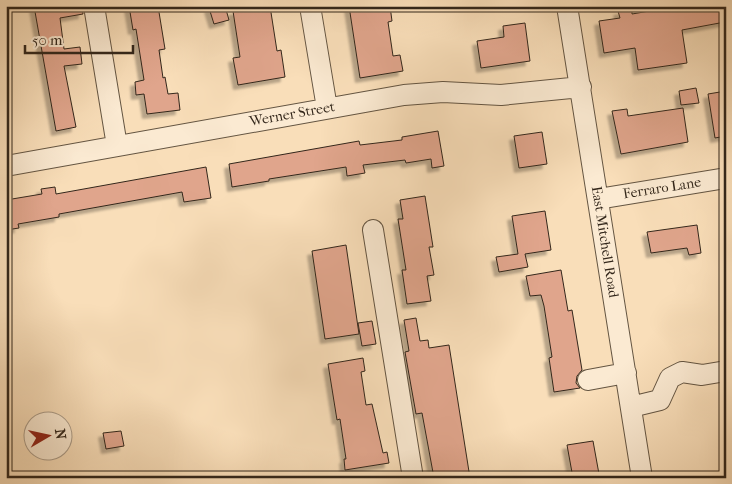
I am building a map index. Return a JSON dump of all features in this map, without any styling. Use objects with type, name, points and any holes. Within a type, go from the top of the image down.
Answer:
[{"type":"street","points":[[94,6],[116,146]]},
{"type":"street","points":[[310,6],[327,108]]},
{"type":"street","name":"East Mitchell Road","points":[[567,6],[642,478]]},
{"type":"street","name":"Werner Street","points":[[6,166],[327,108],[433,92],[502,95],[581,87]]},
{"type":"street","name":"Ferraro Lane","points":[[598,198],[726,178]]},
{"type":"street","points":[[373,230],[413,478]]},
{"type":"street","points":[[631,407],[660,400],[670,378],[682,372],[702,375],[726,371]]},
{"type":"street","points":[[588,380],[626,373]]},
{"type":"building","points":[[34,6],[82,6],[83,14],[60,18],[64,49],[80,47],[82,64],[64,66],[76,127],[56,131]]},
{"type":"building","points":[[129,6],[158,6],[165,49],[159,50],[163,78],[165,77],[168,94],[178,93],[180,110],[147,114],[144,94],[136,95],[135,82],[144,80],[136,29],[133,30]]},
{"type":"building","points":[[225,6],[229,20],[214,24],[209,8]]},
{"type":"building","points":[[270,6],[277,51],[281,50],[285,77],[238,85],[233,58],[240,57],[233,11]]},
{"type":"building","points":[[349,6],[390,6],[392,21],[388,22],[393,56],[400,55],[403,71],[360,78]]},
{"type":"building","points":[[679,6],[722,6],[725,22],[682,30],[687,63],[638,70],[635,48],[604,53],[599,21],[620,18],[618,11],[632,9],[632,14]]},
{"type":"building","points":[[525,23],[530,61],[481,68],[477,41],[504,37],[503,26]]},
{"type":"building","points":[[696,88],[699,103],[681,105],[679,91]]},
{"type":"building","points":[[726,91],[726,136],[715,138],[708,94]]},
{"type":"building","points":[[683,108],[688,142],[621,154],[612,111],[627,109],[628,116]]},
{"type":"building","points":[[438,131],[444,166],[432,168],[431,159],[406,163],[405,160],[363,165],[365,173],[347,176],[346,167],[232,187],[229,164],[359,141],[360,145],[402,140],[402,137]]},
{"type":"building","points":[[542,132],[547,164],[519,168],[514,136]]},
{"type":"building","points":[[206,167],[211,198],[184,202],[182,192],[59,214],[59,217],[18,224],[19,228],[6,230],[6,200],[42,194],[41,189],[55,187],[56,194]]},
{"type":"building","points":[[425,196],[433,247],[429,247],[434,275],[427,276],[431,301],[407,304],[402,270],[406,270],[398,219],[403,219],[400,200]]},
{"type":"building","points":[[545,211],[551,250],[525,254],[528,267],[499,272],[496,257],[518,254],[512,216]]},
{"type":"building","points":[[697,225],[701,253],[689,255],[687,248],[651,253],[647,232]]},
{"type":"building","points":[[346,245],[359,334],[325,339],[312,251]]},
{"type":"building","points":[[561,270],[568,311],[572,310],[582,370],[577,376],[576,383],[580,388],[554,392],[549,358],[552,357],[544,306],[541,295],[530,296],[526,276]]},
{"type":"building","points":[[416,318],[420,341],[428,340],[429,348],[449,345],[470,478],[434,478],[422,413],[416,414],[405,352],[409,351],[404,320]]},
{"type":"building","points":[[372,321],[376,344],[362,346],[358,323]]},
{"type":"building","points":[[363,358],[365,371],[361,372],[366,405],[372,404],[383,453],[387,452],[389,463],[345,470],[344,459],[346,459],[340,419],[337,420],[328,364]]},
{"type":"building","points":[[121,431],[124,446],[106,449],[103,433]]},
{"type":"building","points":[[593,441],[599,474],[573,478],[567,445]]}]
